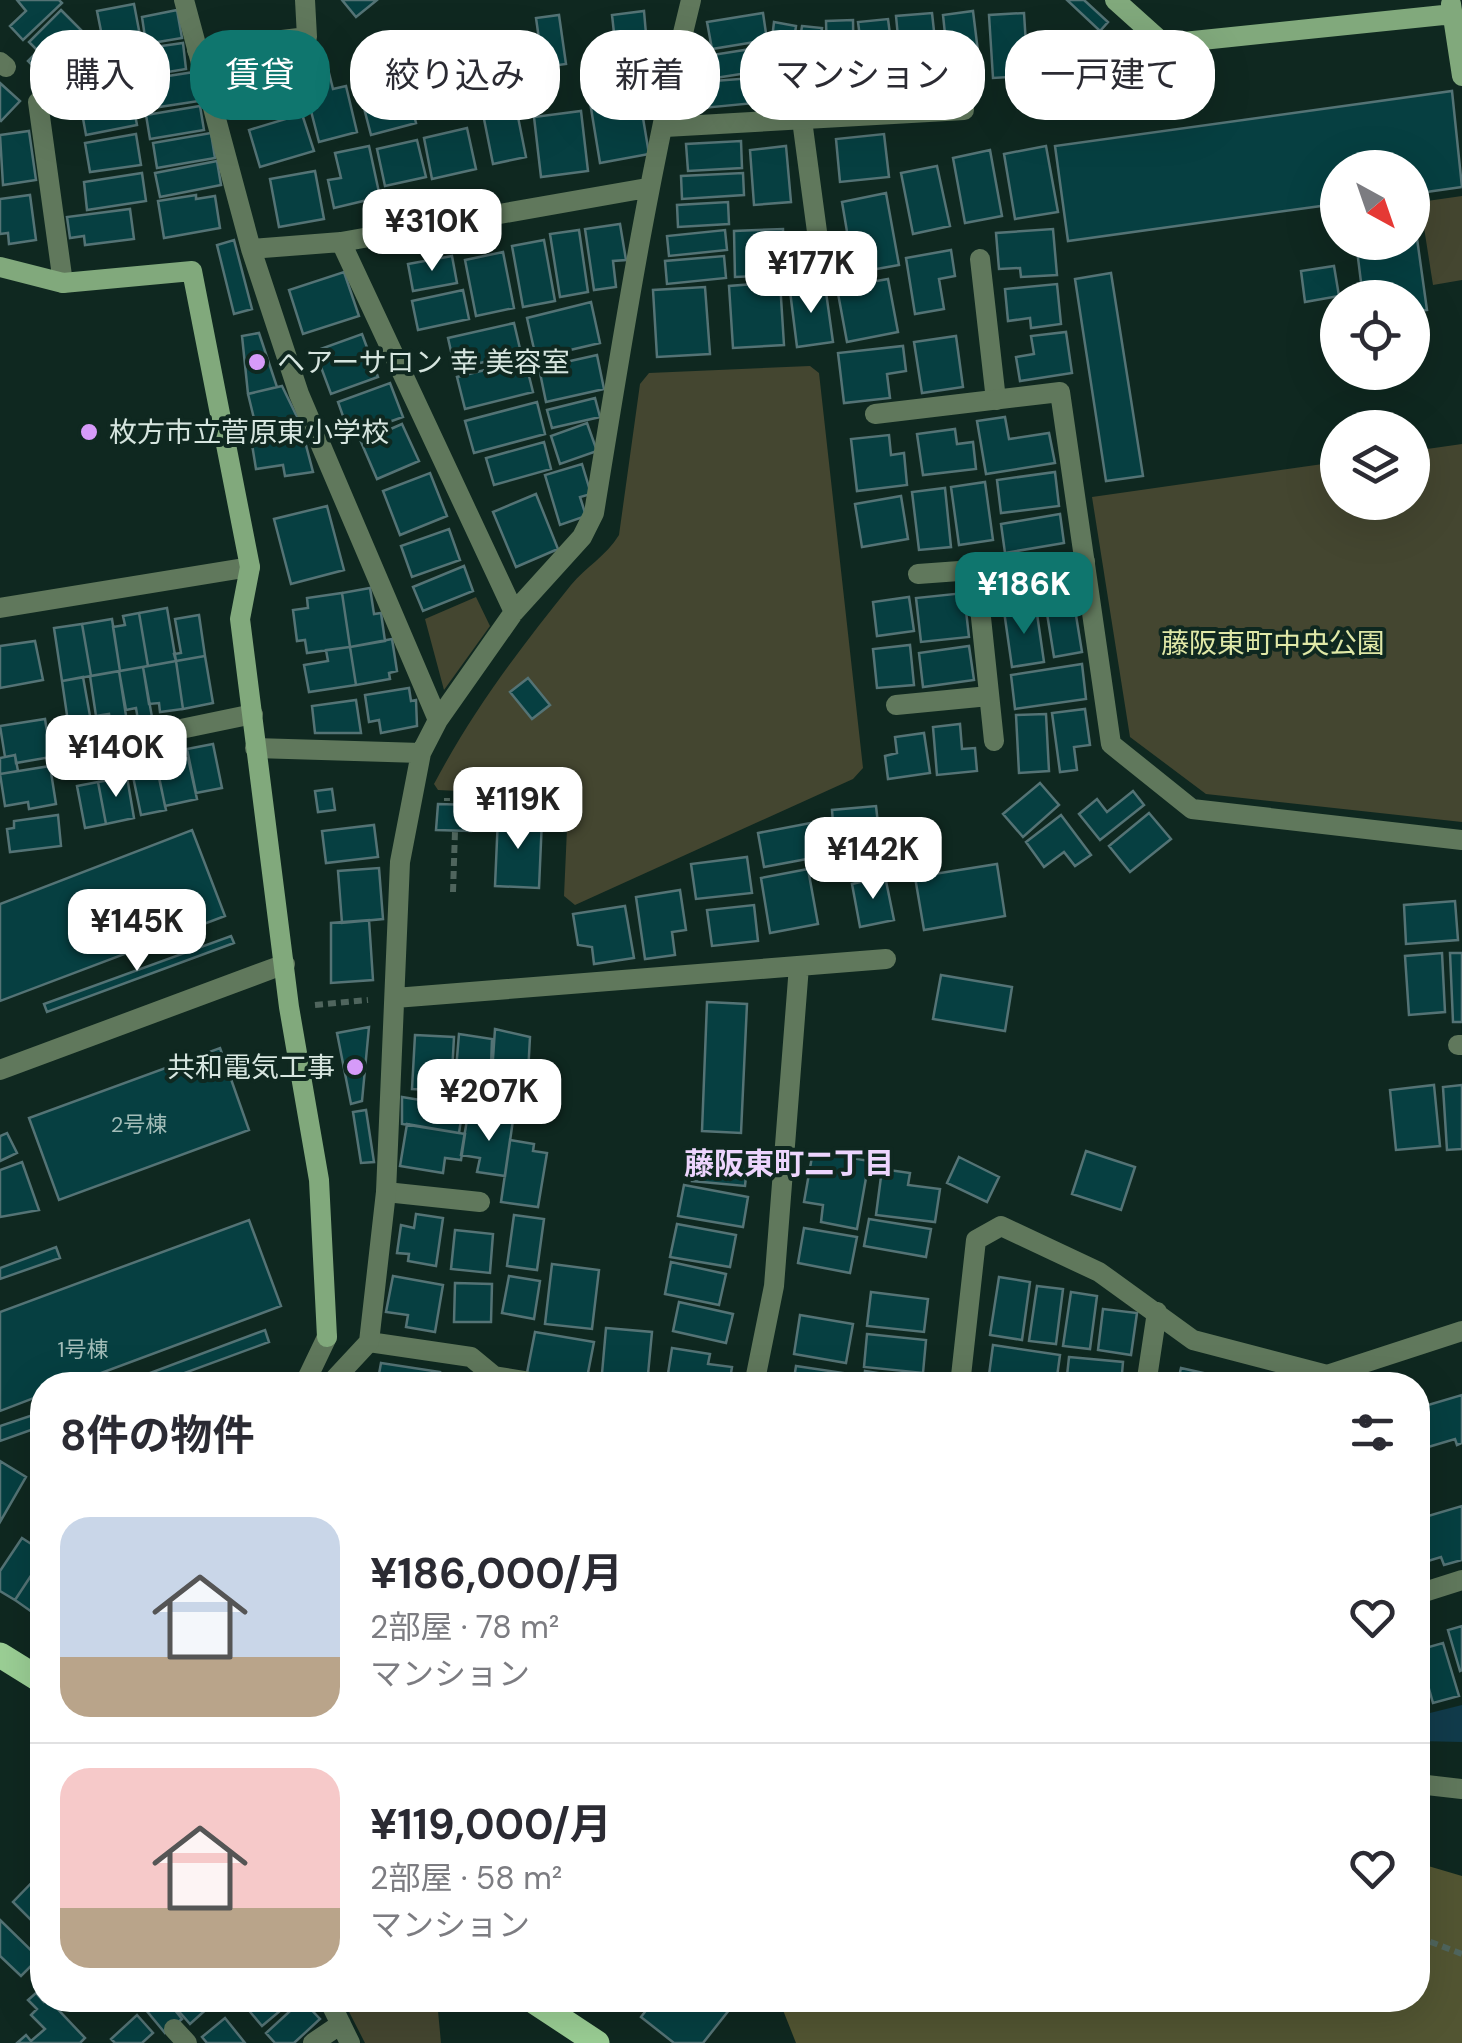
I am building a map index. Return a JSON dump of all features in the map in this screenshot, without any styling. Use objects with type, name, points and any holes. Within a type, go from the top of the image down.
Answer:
[{"type":"main road","points":[[0,1655],[30,1674]]},
{"type":"main road","points":[[550,2012],[597,2043]]},
{"type":"street","points":[[184,0],[192,30]]},
{"type":"street","points":[[306,0],[308,30]]},
{"type":"street","points":[[341,1372],[369,1342],[386,1192],[400,862],[421,753],[438,720],[514,612],[582,537],[594,512],[647,188],[665,127],[691,0]]},
{"type":"street","points":[[1116,0],[1164,44],[1452,7],[1462,76]]},
{"type":"street","points":[[41,120],[64,284]]},
{"type":"street","points":[[216,120],[251,249],[299,394],[438,720]]},
{"type":"street","points":[[665,127],[802,120],[820,254]]},
{"type":"street","points":[[251,249],[340,242],[647,188]]},
{"type":"street","points":[[340,242],[514,612]]},
{"type":"street","points":[[980,259],[996,400]]},
{"type":"street","points":[[0,267],[64,284],[192,271],[250,566],[240,619],[289,1007],[319,1180],[327,1337],[310,1372]]},
{"type":"street","points":[[876,414],[1060,392],[1111,744],[1192,809],[1462,840]]},
{"type":"street","points":[[918,574],[1085,562]]},
{"type":"street","points":[[0,608],[250,566]]},
{"type":"street","points":[[976,570],[994,741]]},
{"type":"street","points":[[896,705],[989,696]]},
{"type":"street","points":[[76,751],[253,714]]},
{"type":"street","points":[[255,748],[421,753]]},
{"type":"street","points":[[396,998],[886,959]]},
{"type":"street","points":[[0,1070],[285,964]]},
{"type":"street","points":[[757,1372],[774,1286],[800,966]]},
{"type":"street","points":[[386,1192],[480,1202]]},
{"type":"street","points":[[961,1372],[976,1240],[1001,1226],[1099,1272],[1194,1340],[1300,1372]]},
{"type":"street","points":[[1148,1372],[1156,1312]]},
{"type":"street","points":[[1348,1372],[1462,1331]]},
{"type":"street","points":[[369,1342],[471,1357],[489,1372]]},
{"type":"street","points":[[1430,1590],[1462,1580]]},
{"type":"street","points":[[1430,1785],[1462,1789]]},
{"type":"street","points":[[313,2043],[346,2034]]},
{"type":"path","points":[[453,892],[455,830]]},
{"type":"path","points":[[289,1007],[396,998]]},
{"type":"path","points":[[1430,1942],[1462,1954]]},
{"type":"green space","points":[[1462,196],[1462,280],[1433,285],[1429,260],[1430,201]]},
{"type":"green space","points":[[810,366],[819,373],[863,768],[853,779],[575,905],[564,896],[568,806],[557,796],[438,790],[434,784],[464,731],[515,657],[571,585],[619,535],[640,384],[649,373]]},
{"type":"green space","name":"藤阪東町中央公園","points":[[1462,444],[1462,822],[1206,794],[1130,737],[1092,497],[1320,464],[1320,520],[1430,520],[1430,449]]},
{"type":"green space","points":[[476,597],[490,626],[444,690],[425,619]]},
{"type":"green space","points":[[1430,1867],[1462,1876],[1462,2043],[796,2043],[784,2012],[1430,2012]]},
{"type":"green space","points":[[349,2012],[438,2012],[441,2043],[365,2043]]},
{"type":"water","points":[[1462,1705],[1462,1742],[1430,1741],[1430,1713]]},
{"type":"building","points":[[17,0],[62,3],[23,40],[10,26],[26,11]]},
{"type":"building","points":[[342,0],[377,0],[356,17]]},
{"type":"building","points":[[1067,0],[1084,0],[1108,22],[1099,30]]},
{"type":"building","points":[[134,4],[139,30],[101,30],[97,11]]},
{"type":"building","points":[[61,10],[81,30],[41,30]]},
{"type":"building","points":[[177,10],[182,38],[170,40],[170,30],[144,30],[142,17]]},
{"type":"building","points":[[644,11],[646,30],[614,30],[612,15]]},
{"type":"building","points":[[973,11],[975,30],[945,30],[943,15]]},
{"type":"building","points":[[763,13],[766,30],[740,30],[740,44],[720,48],[720,30],[708,30],[707,22]]},
{"type":"building","points":[[932,13],[934,30],[897,30],[896,16]]},
{"type":"building","points":[[1024,13],[1025,30],[1005,30],[1005,77],[993,78],[989,15]]},
{"type":"building","points":[[559,15],[566,64],[560,65],[560,30],[538,30],[536,18]]},
{"type":"building","points":[[888,19],[889,30],[859,30],[858,22]]},
{"type":"building","points":[[853,20],[853,30],[826,30],[826,21]]},
{"type":"building","points":[[774,22],[796,26],[795,30],[773,30]]},
{"type":"building","points":[[183,43],[186,69],[170,72],[170,45]]},
{"type":"building","points":[[740,51],[740,74],[720,77],[720,54]]},
{"type":"building","points":[[190,73],[190,102],[170,105],[170,76]]},
{"type":"building","points":[[330,77],[333,89],[346,86],[350,120],[354,120],[357,132],[319,142],[313,120],[330,120]]},
{"type":"building","points":[[740,79],[740,104],[720,106],[720,81]]},
{"type":"building","points":[[0,83],[20,101],[1,121],[0,120]]},
{"type":"building","points":[[1452,91],[1462,187],[1430,191],[1430,150],[1320,150],[1320,206],[1068,241],[1055,146]]},
{"type":"building","points":[[190,108],[190,120],[202,120],[204,130],[150,139],[147,120],[170,120],[170,111]]},
{"type":"building","points":[[580,111],[588,171],[541,177],[534,120],[560,120],[560,114]]},
{"type":"building","points":[[83,120],[136,120],[137,125],[86,135]]},
{"type":"building","points":[[282,120],[304,120],[314,151],[260,167],[249,130]]},
{"type":"building","points":[[367,120],[415,120],[416,123],[371,135]]},
{"type":"building","points":[[484,120],[519,120],[526,157],[493,164]]},
{"type":"building","points":[[593,120],[643,120],[649,154],[600,163]]},
{"type":"building","points":[[467,128],[476,169],[432,179],[424,138]]},
{"type":"building","points":[[29,131],[36,180],[3,185],[0,135]]},
{"type":"building","points":[[211,133],[215,158],[157,168],[153,143]]},
{"type":"building","points":[[136,134],[141,165],[90,172],[85,143]]},
{"type":"building","points":[[884,134],[889,177],[840,182],[836,139]]},
{"type":"building","points":[[417,140],[426,177],[385,186],[377,149]]},
{"type":"building","points":[[741,141],[742,168],[688,171],[686,144]]},
{"type":"building","points":[[369,146],[380,197],[334,208],[328,180],[341,178],[335,153]]},
{"type":"building","points":[[786,146],[791,202],[754,205],[750,150]]},
{"type":"building","points":[[1046,146],[1058,212],[1015,219],[1004,154]]},
{"type":"building","points":[[990,150],[1002,216],[965,223],[953,158]]},
{"type":"building","points":[[217,161],[221,185],[160,197],[155,173]]},
{"type":"building","points":[[937,166],[950,226],[913,234],[901,173]]},
{"type":"building","points":[[315,171],[324,219],[279,227],[270,179]]},
{"type":"building","points":[[142,173],[146,201],[87,210],[84,182]]},
{"type":"building","points":[[743,173],[744,195],[682,199],[681,176]]},
{"type":"building","points":[[886,193],[899,265],[854,273],[842,202]]},
{"type":"building","points":[[30,195],[36,240],[9,244],[8,233],[0,234],[0,199]]},
{"type":"building","points":[[196,195],[196,199],[215,196],[220,228],[164,238],[158,201]]},
{"type":"building","points":[[728,202],[729,224],[678,227],[677,205]]},
{"type":"building","points":[[130,209],[134,239],[85,245],[84,236],[70,238],[67,217]]},
{"type":"building","points":[[620,224],[626,260],[613,261],[616,287],[594,290],[585,229]]},
{"type":"building","points":[[783,229],[784,275],[735,277],[734,231]]},
{"type":"building","points":[[1053,229],[1057,275],[1021,277],[1020,268],[999,269],[996,233]]},
{"type":"building","points":[[579,230],[588,292],[560,297],[550,234]]},
{"type":"building","points":[[725,230],[727,250],[669,256],[667,236]]},
{"type":"building","points":[[234,240],[252,309],[234,314],[217,245]]},
{"type":"building","points":[[544,240],[555,301],[523,307],[512,246]]},
{"type":"building","points":[[951,250],[955,276],[939,279],[944,309],[915,314],[906,258]]},
{"type":"building","points":[[503,252],[514,308],[476,316],[465,260]]},
{"type":"building","points":[[452,256],[457,283],[413,291],[408,264]]},
{"type":"building","points":[[724,256],[726,278],[667,284],[665,261]]},
{"type":"building","points":[[1358,260],[1420,260],[1423,280],[1361,280]]},
{"type":"building","points":[[1334,266],[1336,280],[1320,280],[1320,299],[1305,302],[1301,271]]},
{"type":"building","points":[[344,272],[359,316],[303,334],[289,290]]},
{"type":"building","points":[[1111,273],[1143,476],[1106,481],[1075,279]]},
{"type":"building","points":[[888,279],[898,332],[847,342],[837,288]]},
{"type":"building","points":[[780,282],[784,345],[733,348],[729,286]]},
{"type":"building","points":[[1057,284],[1061,324],[1031,328],[1030,318],[1008,321],[1005,289]]},
{"type":"building","points":[[825,285],[833,342],[797,347],[790,291]]},
{"type":"building","points":[[705,287],[710,354],[657,357],[653,290]]},
{"type":"building","points":[[463,290],[469,319],[418,330],[412,301]]},
{"type":"building","points":[[591,302],[600,343],[536,358],[527,318]]},
{"type":"building","points":[[514,323],[521,353],[455,369],[448,338]]},
{"type":"building","points":[[1066,332],[1072,373],[1020,381],[1016,357],[1034,354],[1031,336]]},
{"type":"building","name":"ヘアーサロン 幸 美容室","points":[[259,333],[277,387],[248,394],[242,336]]},
{"type":"building","points":[[362,334],[378,377],[331,394],[315,351]]},
{"type":"building","points":[[956,336],[963,387],[922,393],[914,342]]},
{"type":"building","points":[[903,346],[906,371],[887,374],[890,398],[844,403],[838,353]]},
{"type":"building","points":[[597,355],[604,389],[546,402],[539,368]]},
{"type":"building","points":[[525,360],[533,392],[465,409],[457,377]]},
{"type":"building","points":[[390,383],[403,417],[350,436],[338,402]]},
{"type":"building","points":[[282,386],[301,425],[258,435],[248,394]]},
{"type":"building","points":[[595,398],[600,417],[552,428],[547,410]]},
{"type":"building","points":[[537,402],[545,434],[474,453],[465,421]]},
{"type":"building","points":[[1005,417],[1009,439],[1049,433],[1055,463],[986,474],[977,421]]},
{"type":"building","points":[[587,423],[597,451],[560,464],[551,436]]},
{"type":"building","points":[[402,424],[419,461],[377,479],[361,442]]},
{"type":"building","points":[[955,429],[957,444],[973,442],[976,469],[923,475],[917,434]]},
{"type":"building","points":[[302,430],[313,472],[285,476],[283,465],[256,469],[251,438]]},
{"type":"building","points":[[889,435],[891,455],[904,453],[907,485],[857,491],[851,439]]},
{"type":"building","points":[[544,442],[551,469],[494,485],[486,458]]},
{"type":"building","points":[[582,464],[591,494],[580,497],[586,516],[560,525],[545,475]]},
{"type":"building","points":[[1055,472],[1059,506],[1001,513],[997,480]]},
{"type":"building","points":[[430,473],[447,516],[400,535],[383,491]]},
{"type":"building","points":[[985,482],[993,540],[959,545],[951,487]]},
{"type":"building","points":[[945,488],[951,547],[919,550],[912,492]]},
{"type":"building","points":[[536,494],[558,549],[516,567],[493,512]]},
{"type":"building","points":[[901,496],[908,539],[862,547],[855,504]]},
{"type":"building","points":[[327,506],[344,570],[291,584],[274,519]]},
{"type":"building","points":[[1060,514],[1064,543],[1005,553],[1001,524]]},
{"type":"building","points":[[449,529],[460,560],[412,577],[401,546]]},
{"type":"building","points":[[464,566],[473,591],[423,611],[413,587]]},
{"type":"building","points":[[370,588],[374,614],[381,613],[385,641],[350,647],[342,593]]},
{"type":"building","points":[[342,593],[350,647],[307,653],[305,640],[297,641],[293,610],[308,608],[307,598]]},
{"type":"building","points":[[964,593],[969,637],[921,642],[916,598]]},
{"type":"building","points":[[909,597],[914,631],[877,636],[873,602]]},
{"type":"building","points":[[1073,597],[1082,652],[1054,657],[1045,601]]},
{"type":"building","points":[[1036,607],[1044,662],[1012,667],[1004,611]]},
{"type":"building","points":[[167,608],[176,661],[148,666],[139,613]]},
{"type":"building","points":[[139,613],[148,666],[120,671],[113,627],[125,625],[123,616]]},
{"type":"building","points":[[199,615],[205,656],[176,661],[174,654],[181,653],[175,619]]},
{"type":"building","points":[[112,619],[120,671],[91,676],[82,624]]},
{"type":"building","points":[[82,624],[91,676],[62,681],[54,628]]},
{"type":"building","points":[[392,639],[397,671],[389,673],[390,679],[356,685],[350,647]]},
{"type":"building","points":[[35,641],[43,680],[0,688],[0,646]]},
{"type":"building","points":[[910,645],[914,685],[877,688],[873,649]]},
{"type":"building","points":[[969,646],[974,680],[923,687],[919,653]]},
{"type":"building","points":[[350,647],[356,685],[309,692],[304,665],[328,661],[326,650]]},
{"type":"building","points":[[205,656],[213,703],[183,709],[176,661]]},
{"type":"building","points":[[176,661],[183,709],[160,712],[159,703],[149,704],[143,667]]},
{"type":"building","points":[[1082,664],[1086,699],[1015,709],[1011,675]]},
{"type":"building","points":[[143,667],[152,717],[138,720],[136,708],[126,710],[119,671]]},
{"type":"building","points":[[119,671],[127,722],[111,725],[109,714],[96,716],[90,676]]},
{"type":"building","points":[[83,677],[92,727],[78,730],[76,720],[68,722],[62,681]]},
{"type":"building","points":[[528,678],[550,705],[532,719],[510,692]]},
{"type":"building","points":[[409,688],[411,701],[416,700],[417,726],[381,733],[379,720],[369,722],[365,695]]},
{"type":"building","points":[[356,700],[361,733],[315,733],[312,706]]},
{"type":"building","points":[[1085,709],[1090,745],[1074,747],[1077,770],[1060,772],[1052,713]]},
{"type":"building","points":[[1046,714],[1049,771],[1019,773],[1016,715]]},
{"type":"building","points":[[45,719],[51,757],[16,763],[15,755],[5,757],[0,726]]},
{"type":"building","points":[[960,724],[962,749],[975,748],[977,771],[937,775],[933,727]]},
{"type":"building","points":[[924,733],[930,773],[888,779],[885,756],[897,753],[895,737]]},
{"type":"building","points":[[213,744],[222,788],[196,793],[187,749]]},
{"type":"building","points":[[178,752],[179,760],[188,758],[197,799],[165,806],[155,757]]},
{"type":"building","points":[[15,755],[18,771],[0,774],[0,758]]},
{"type":"building","points":[[146,759],[149,771],[157,769],[166,810],[141,815],[130,762]]},
{"type":"building","points":[[50,766],[56,804],[29,809],[28,802],[5,806],[0,774]]},
{"type":"building","points":[[127,777],[134,818],[106,824],[98,782]]},
{"type":"building","points":[[98,782],[106,824],[85,828],[77,786]]},
{"type":"building","points":[[1040,783],[1059,805],[1023,837],[1003,814]]},
{"type":"building","points":[[332,789],[335,810],[318,812],[315,791]]},
{"type":"building","points":[[1133,791],[1144,805],[1100,840],[1079,814],[1097,799],[1107,812]]},
{"type":"building","points":[[438,804],[472,805],[471,831],[436,830]]},
{"type":"building","points":[[876,806],[882,860],[836,864],[832,810]]},
{"type":"building","points":[[1149,813],[1171,839],[1130,872],[1109,846]]},
{"type":"building","points":[[58,815],[61,846],[10,852],[7,829],[14,828],[14,821]]},
{"type":"building","points":[[1061,815],[1091,855],[1075,866],[1064,852],[1044,867],[1026,842]]},
{"type":"building","points":[[498,817],[542,819],[539,888],[495,886]]},
{"type":"building","points":[[816,822],[823,856],[764,867],[758,833]]},
{"type":"building","points":[[374,825],[378,857],[326,863],[322,831]]},
{"type":"building","points":[[192,830],[225,916],[0,1001],[0,904]]},
{"type":"building","points":[[747,857],[752,893],[696,899],[691,864]]},
{"type":"building","points":[[997,864],[1005,916],[924,930],[915,877]]},
{"type":"building","points":[[379,868],[383,919],[342,923],[338,871]]},
{"type":"building","points":[[808,869],[818,924],[770,933],[761,878]]},
{"type":"building","points":[[885,876],[894,920],[860,927],[852,884]]},
{"type":"building","points":[[680,890],[686,930],[672,932],[675,955],[645,959],[636,897]]},
{"type":"building","points":[[1455,901],[1458,940],[1406,944],[1404,905]]},
{"type":"building","points":[[754,905],[758,941],[712,946],[707,910]]},
{"type":"building","points":[[625,906],[634,958],[594,964],[592,947],[578,945],[573,914]]},
{"type":"building","points":[[369,920],[373,980],[331,983],[331,923]]},
{"type":"building","points":[[231,936],[234,943],[47,1012],[44,1004]]},
{"type":"building","points":[[1442,953],[1445,1012],[1409,1015],[1405,956]]},
{"type":"building","points":[[1450,953],[1462,953],[1462,1022],[1453,1022]]},
{"type":"building","points":[[941,975],[1012,987],[1005,1031],[933,1019]]},
{"type":"building","points":[[707,1002],[747,1004],[741,1133],[702,1131]]},
{"type":"building","name":"共和電気工事","points":[[369,1027],[362,1101],[351,1104],[337,1033]]},
{"type":"building","points":[[495,1029],[530,1037],[526,1110],[490,1103]]},
{"type":"building","points":[[459,1034],[492,1039],[490,1095],[454,1094]]},
{"type":"building","points":[[415,1035],[454,1037],[451,1091],[412,1089]]},
{"type":"building","points":[[220,1048],[249,1130],[59,1200],[29,1118]]},
{"type":"building","points":[[1434,1085],[1440,1146],[1396,1150],[1390,1090]]},
{"type":"building","points":[[1462,1085],[1462,1149],[1447,1150],[1443,1087]]},
{"type":"building","points":[[402,1097],[463,1107],[459,1133],[402,1124]]},
{"type":"building","points":[[366,1110],[374,1162],[361,1163],[353,1112]]},
{"type":"building","points":[[486,1116],[513,1120],[505,1176],[477,1172],[480,1158],[461,1155],[467,1120],[485,1123]]},
{"type":"building","points":[[407,1124],[465,1134],[461,1160],[445,1158],[443,1173],[400,1166]]},
{"type":"building","points":[[7,1133],[17,1153],[0,1161],[0,1136]]},
{"type":"building","points":[[510,1140],[534,1144],[533,1151],[547,1153],[538,1207],[501,1202]]},
{"type":"building","points":[[813,1151],[869,1161],[857,1229],[821,1222],[823,1205],[804,1202]]},
{"type":"building","points":[[1086,1151],[1135,1167],[1121,1210],[1072,1194]]},
{"type":"building","points":[[694,1153],[748,1158],[745,1186],[692,1181]]},
{"type":"building","points":[[959,1157],[999,1177],[987,1202],[947,1183]]},
{"type":"building","points":[[22,1162],[39,1210],[0,1217],[0,1170]]},
{"type":"building","points":[[882,1169],[910,1173],[908,1185],[940,1189],[935,1222],[876,1215]]},
{"type":"building","points":[[684,1185],[748,1197],[743,1227],[678,1216]]},
{"type":"building","points":[[416,1214],[443,1218],[436,1266],[408,1261],[409,1254],[397,1253],[401,1225],[414,1228]]},
{"type":"building","points":[[514,1215],[544,1219],[537,1270],[507,1266]]},
{"type":"building","points":[[869,1219],[931,1229],[926,1257],[864,1246]]},
{"type":"building","points":[[249,1220],[281,1306],[104,1372],[30,1372],[30,1400],[0,1411],[0,1312]]},
{"type":"building","points":[[677,1224],[736,1235],[730,1267],[670,1257]]},
{"type":"building","points":[[804,1228],[857,1237],[850,1273],[798,1263]]},
{"type":"building","points":[[455,1230],[493,1234],[490,1273],[451,1269]]},
{"type":"building","points":[[56,1247],[60,1258],[0,1279],[0,1268]]},
{"type":"building","points":[[671,1262],[726,1274],[719,1305],[665,1294]]},
{"type":"building","points":[[552,1264],[599,1270],[592,1329],[545,1324]]},
{"type":"building","points":[[393,1276],[443,1285],[435,1332],[406,1327],[408,1315],[386,1312]]},
{"type":"building","points":[[509,1276],[540,1281],[534,1319],[502,1313]]},
{"type":"building","points":[[999,1277],[1030,1282],[1022,1340],[990,1335]]},
{"type":"building","points":[[455,1283],[492,1284],[491,1322],[454,1322]]},
{"type":"building","points":[[1037,1286],[1063,1289],[1056,1344],[1029,1341]]},
{"type":"building","points":[[871,1292],[928,1299],[924,1332],[867,1326]]},
{"type":"building","points":[[1071,1292],[1097,1296],[1090,1349],[1063,1346]]},
{"type":"building","points":[[679,1302],[733,1314],[726,1343],[673,1331]]},
{"type":"building","points":[[1103,1309],[1137,1313],[1131,1355],[1098,1350]]},
{"type":"building","points":[[800,1315],[853,1324],[846,1363],[794,1354]]},
{"type":"building","points":[[606,1328],[652,1332],[648,1372],[602,1372]]},
{"type":"building","points":[[265,1330],[269,1342],[187,1372],[153,1372]]},
{"type":"building","points":[[535,1332],[594,1342],[588,1372],[527,1372]]},
{"type":"building","points":[[867,1334],[926,1340],[923,1372],[864,1367]]},
{"type":"building","points":[[993,1345],[1060,1355],[1058,1372],[989,1372]]},
{"type":"building","points":[[672,1348],[710,1354],[708,1364],[732,1367],[731,1372],[668,1372]]},
{"type":"building","points":[[1069,1357],[1123,1362],[1122,1372],[1067,1372]]},
{"type":"building","points":[[381,1363],[440,1372],[379,1372]]},
{"type":"building","points":[[796,1366],[836,1372],[795,1372]]},
{"type":"building","points":[[1462,1395],[1462,1443],[1457,1445],[1455,1439],[1430,1446],[1430,1404]]},
{"type":"building","points":[[30,1416],[30,1430],[0,1441],[0,1426]]},
{"type":"building","points":[[0,1461],[26,1477],[0,1522]]},
{"type":"building","points":[[1462,1506],[1462,1560],[1444,1565],[1441,1557],[1430,1560],[1430,1515]]},
{"type":"building","points":[[22,1538],[30,1543],[30,1577],[15,1600],[0,1591],[0,1571]]},
{"type":"building","points":[[30,1577],[30,1611],[15,1600]]},
{"type":"building","points":[[1462,1626],[1462,1670],[1460,1671],[1448,1630]]},
{"type":"building","points":[[1443,1643],[1459,1696],[1433,1703],[1430,1647]]},
{"type":"building","points":[[30,1884],[30,1919],[13,1902]]},
{"type":"building","points":[[0,1920],[30,1949],[30,1967],[21,1976],[0,1956]]},
{"type":"building","points":[[60,2012],[85,2038],[80,2043],[17,2043],[26,2035],[31,2041],[45,2029],[31,2015]]},
{"type":"building","points":[[148,2012],[176,2012],[182,2019],[165,2033]]},
{"type":"building","points":[[180,2012],[203,2012],[190,2024]]},
{"type":"building","points":[[250,2012],[279,2012],[262,2026]]},
{"type":"building","points":[[289,2012],[313,2012],[320,2019],[294,2043],[275,2043],[266,2033]]},
{"type":"building","points":[[645,2012],[728,2012],[703,2043],[674,2043],[641,2017]]},
{"type":"building","points":[[137,2015],[153,2033],[142,2043],[115,2043],[111,2039]]},
{"type":"building","points":[[225,2018],[245,2043],[207,2043],[202,2037]]},
{"type":"place","name":"ヘアーサロン 幸 美容室","points":[[257,362]]},
{"type":"place","name":"枚方市立菅原東小学校","points":[[89,432]]},
{"type":"place","name":"共和電気工事","points":[[355,1067]]},
{"type":"district","name":"藤阪東町二丁目","points":[[789,1164]]}]
